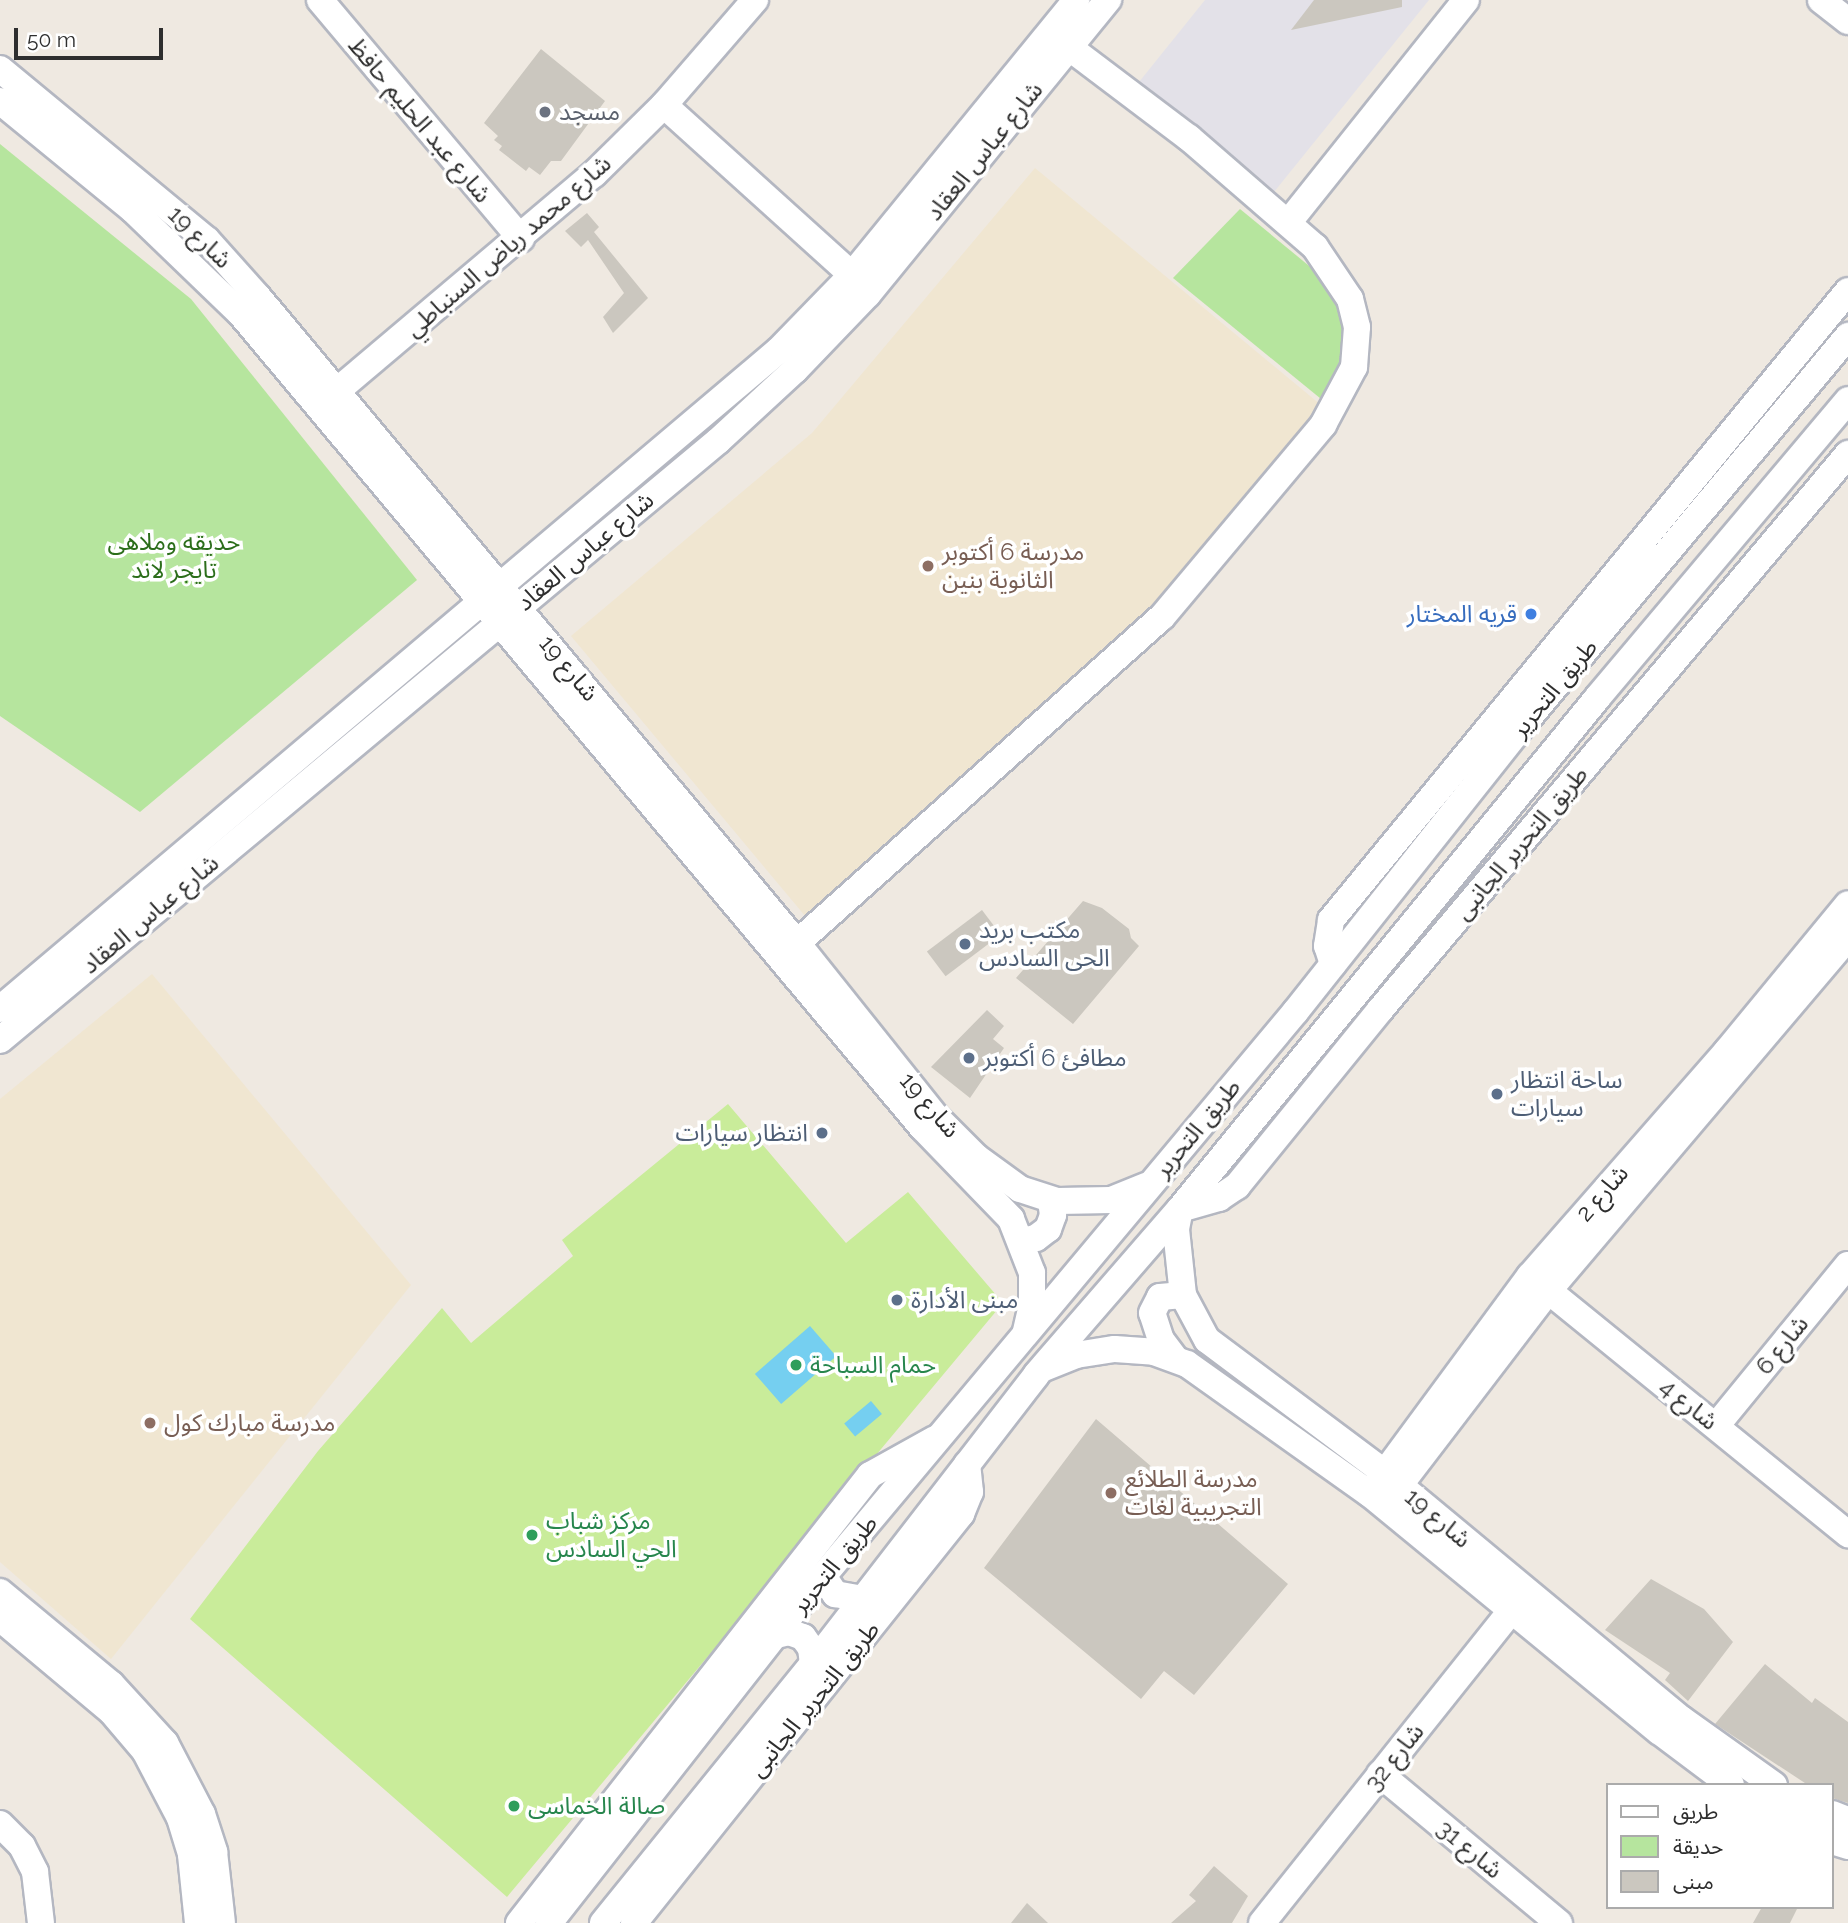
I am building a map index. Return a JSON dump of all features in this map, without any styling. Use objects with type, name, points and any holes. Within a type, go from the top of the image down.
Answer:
[{"type":"street","name":"شارع عبد الحليم حافظ","points":[[320,0],[521,239]]},
{"type":"street","name":"شارع محمد رياض السنباطي","points":[[338,390],[521,239],[664,105],[755,0]]},
{"type":"street","name":"شارع عباس العقاد","points":[[0,1040],[718,441],[795,370],[868,294],[1060,40],[1076,0]]},
{"type":"street","name":"شارع عباس العقاد","points":[[0,1009],[491,592],[702,420],[852,275],[1060,40],[1108,0]]},
{"type":"street","points":[[1289,223],[1466,0]]},
{"type":"street","points":[[1821,0],[1848,21]]},
{"type":"street","points":[[797,943],[1161,617],[1328,418],[1354,367],[1355,317],[1332,268],[1289,223],[1189,138],[1060,40]]},
{"type":"street","name":"شارع 19","points":[[0,69],[207,240],[338,390],[509,615],[1011,1219],[1022,1241],[1033,1289],[1024,1337]]},
{"type":"street","name":"شارع 19","points":[[0,101],[189,260],[491,592]]},
{"type":"street","points":[[664,105],[852,275]]},
{"type":"street","points":[[1333,964],[1327,946],[1331,920],[1848,291]]},
{"type":"street","name":"طريق التحرير","points":[[549,1923],[823,1576],[1333,964],[1521,727],[1848,336]]},
{"type":"street","name":"طريق التحرير","points":[[603,1923],[813,1664],[1040,1371],[1180,1209],[1598,696],[1848,400]]},
{"type":"street","points":[[1731,476],[1737,427]]},
{"type":"street","name":"طريق التحرير الجانبى","points":[[1180,1209],[1219,1198],[1237,1186],[1380,1010],[1848,454]]},
{"type":"street","name":"شارع 19","points":[[509,615],[797,943],[928,1121],[997,1175],[1051,1200],[1111,1200],[1151,1183]]},
{"type":"street","points":[[1572,666],[1580,689],[1598,696]]},
{"type":"street","points":[[1521,727],[1541,729],[1549,738],[1552,752]]},
{"type":"street","name":"شارع 2","points":[[1385,1490],[1539,1283],[1848,904]]},
{"type":"street","name":"شارع 2","points":[[1539,1283],[1848,937]]},
{"type":"street","points":[[1022,1241],[1036,1238],[1048,1228],[1053,1215],[1051,1200]]},
{"type":"street","name":"شارع 19","points":[[1180,1209],[1175,1251],[1183,1295],[1208,1340],[1519,1601],[1729,1783]]},
{"type":"street","name":"شارع 6","points":[[1716,1426],[1847,1266]]},
{"type":"street","name":"شارع 4","points":[[1539,1283],[1848,1534]]},
{"type":"street","points":[[1174,1357],[1161,1340],[1152,1313],[1160,1297],[1183,1295]]},
{"type":"street","name":"شارع 19","points":[[1040,1371],[1095,1351],[1135,1350],[1174,1357],[1385,1490]]},
{"type":"street","points":[[519,1923],[870,1475],[902,1454],[940,1437]]},
{"type":"street","name":"طريق التحرير الجانبى","points":[[634,1923],[961,1514],[970,1492],[967,1464]]},
{"type":"street","points":[[823,1576],[835,1594],[862,1599]]},
{"type":"street","points":[[0,1592],[111,1684],[165,1743],[202,1814],[214,1852],[222,1923]]},
{"type":"street","name":"شارع 19","points":[[1519,1601],[1771,1783]]},
{"type":"street","name":"شارع 32","points":[[1262,1923],[1519,1601]]},
{"type":"street","points":[[0,1618],[112,1712],[145,1751],[180,1818],[191,1855],[198,1923]]},
{"type":"street","points":[[776,1635],[789,1632],[803,1637],[811,1648],[813,1664]]},
{"type":"street","name":"شارع 31","points":[[1380,1774],[1547,1919]]},
{"type":"street","points":[[0,1824],[22,1846],[35,1872],[41,1923]]},
{"type":"shaded area","points":[[1205,0],[1429,0],[1274,192],[1139,82]]},
{"type":"shaded area","name":"مدرسة 6 أكتوبر الثانوية بنين","points":[[1035,168],[1327,410],[1161,615],[811,923],[571,636],[812,433]]},
{"type":"shaded area","name":"مدرسة مبارك كول","points":[[152,974],[411,1285],[111,1659],[0,1562],[0,1099]]},
{"type":"green space","name":"حديقه وملاهى تايجر لاند","points":[[0,144],[191,299],[417,580],[140,812],[0,716]]},
{"type":"green space","points":[[1240,209],[1325,279],[1330,288],[1345,326],[1346,371],[1326,403],[1173,278]]},
{"type":"green space","name":"مركز شباب الحي السادس","points":[[728,1104],[846,1243],[908,1192],[1003,1303],[507,1897],[190,1619],[318,1451],[442,1308],[471,1343],[573,1256],[562,1240]]},
{"type":"water","name":"حمام السباحة","points":[[810,1326],[836,1356],[781,1404],[755,1374]]},
{"type":"water","points":[[871,1401],[882,1414],[855,1437],[844,1423]]},
{"type":"building","points":[[1314,0],[1402,0],[1402,7],[1291,30]]},
{"type":"building","name":"مسجد","points":[[541,49],[605,101],[561,161],[551,161],[540,175],[529,167],[526,171],[499,150],[502,146],[494,140],[498,136],[484,123]]},
{"type":"building","points":[[587,213],[599,227],[594,232],[648,298],[613,333],[603,317],[624,293],[588,240],[581,247],[565,231]]},
{"type":"building","points":[[1083,901],[1102,908],[1129,929],[1131,938],[1139,946],[1073,1024],[1016,978]]},
{"type":"building","name":"مكتب بريد الحى السادس","points":[[982,910],[1001,935],[946,976],[927,952]]},
{"type":"building","name":"مطافئ 6 أكتوبر","points":[[987,1010],[1004,1026],[993,1039],[1004,1048],[970,1098],[931,1067]]},
{"type":"building","name":"مدرسة الطلائع التجريبية لغات","points":[[1096,1419],[1288,1584],[1194,1695],[1164,1671],[1141,1699],[984,1568]]},
{"type":"building","points":[[1651,1579],[1704,1609],[1733,1642],[1688,1701],[1665,1680],[1670,1673],[1605,1630]]},
{"type":"building","points":[[1765,1664],[1812,1703],[1815,1698],[1848,1722],[1848,1803],[1834,1799],[1834,1783],[1805,1783],[1715,1724]]},
{"type":"building","points":[[1214,1866],[1248,1896],[1232,1923],[1171,1923],[1196,1901],[1189,1895]]},
{"type":"building","points":[[1027,1903],[1048,1923],[1011,1923]]},
{"type":"building","points":[[1761,1909],[1797,1909],[1790,1923],[1753,1923]]},
{"type":"place","name":"مسجد","points":[[545,112]]},
{"type":"place","name":"مدرسة 6 أكتوبر الثانوية بنين","points":[[928,566]]},
{"type":"place","name":"قريه المختار","points":[[1531,614]]},
{"type":"place","name":"مكتب بريد الحى السادس","points":[[965,944]]},
{"type":"place","name":"مطافئ 6 أكتوبر","points":[[969,1058]]},
{"type":"place","name":"ساحة انتظار سيارات","points":[[1497,1094]]},
{"type":"place","name":"انتظار سيارات","points":[[822,1133]]},
{"type":"place","name":"مبنى الأدارة","points":[[897,1300]]},
{"type":"place","name":"حمام السباحة","points":[[796,1365]]},
{"type":"place","name":"مدرسة مبارك كول","points":[[150,1423]]},
{"type":"place","name":"مدرسة الطلائع التجريبية لغات","points":[[1111,1493]]},
{"type":"place","name":"مركز شباب الحي السادس","points":[[532,1535]]},
{"type":"place","name":"صالة الخماسى","points":[[514,1806]]}]
